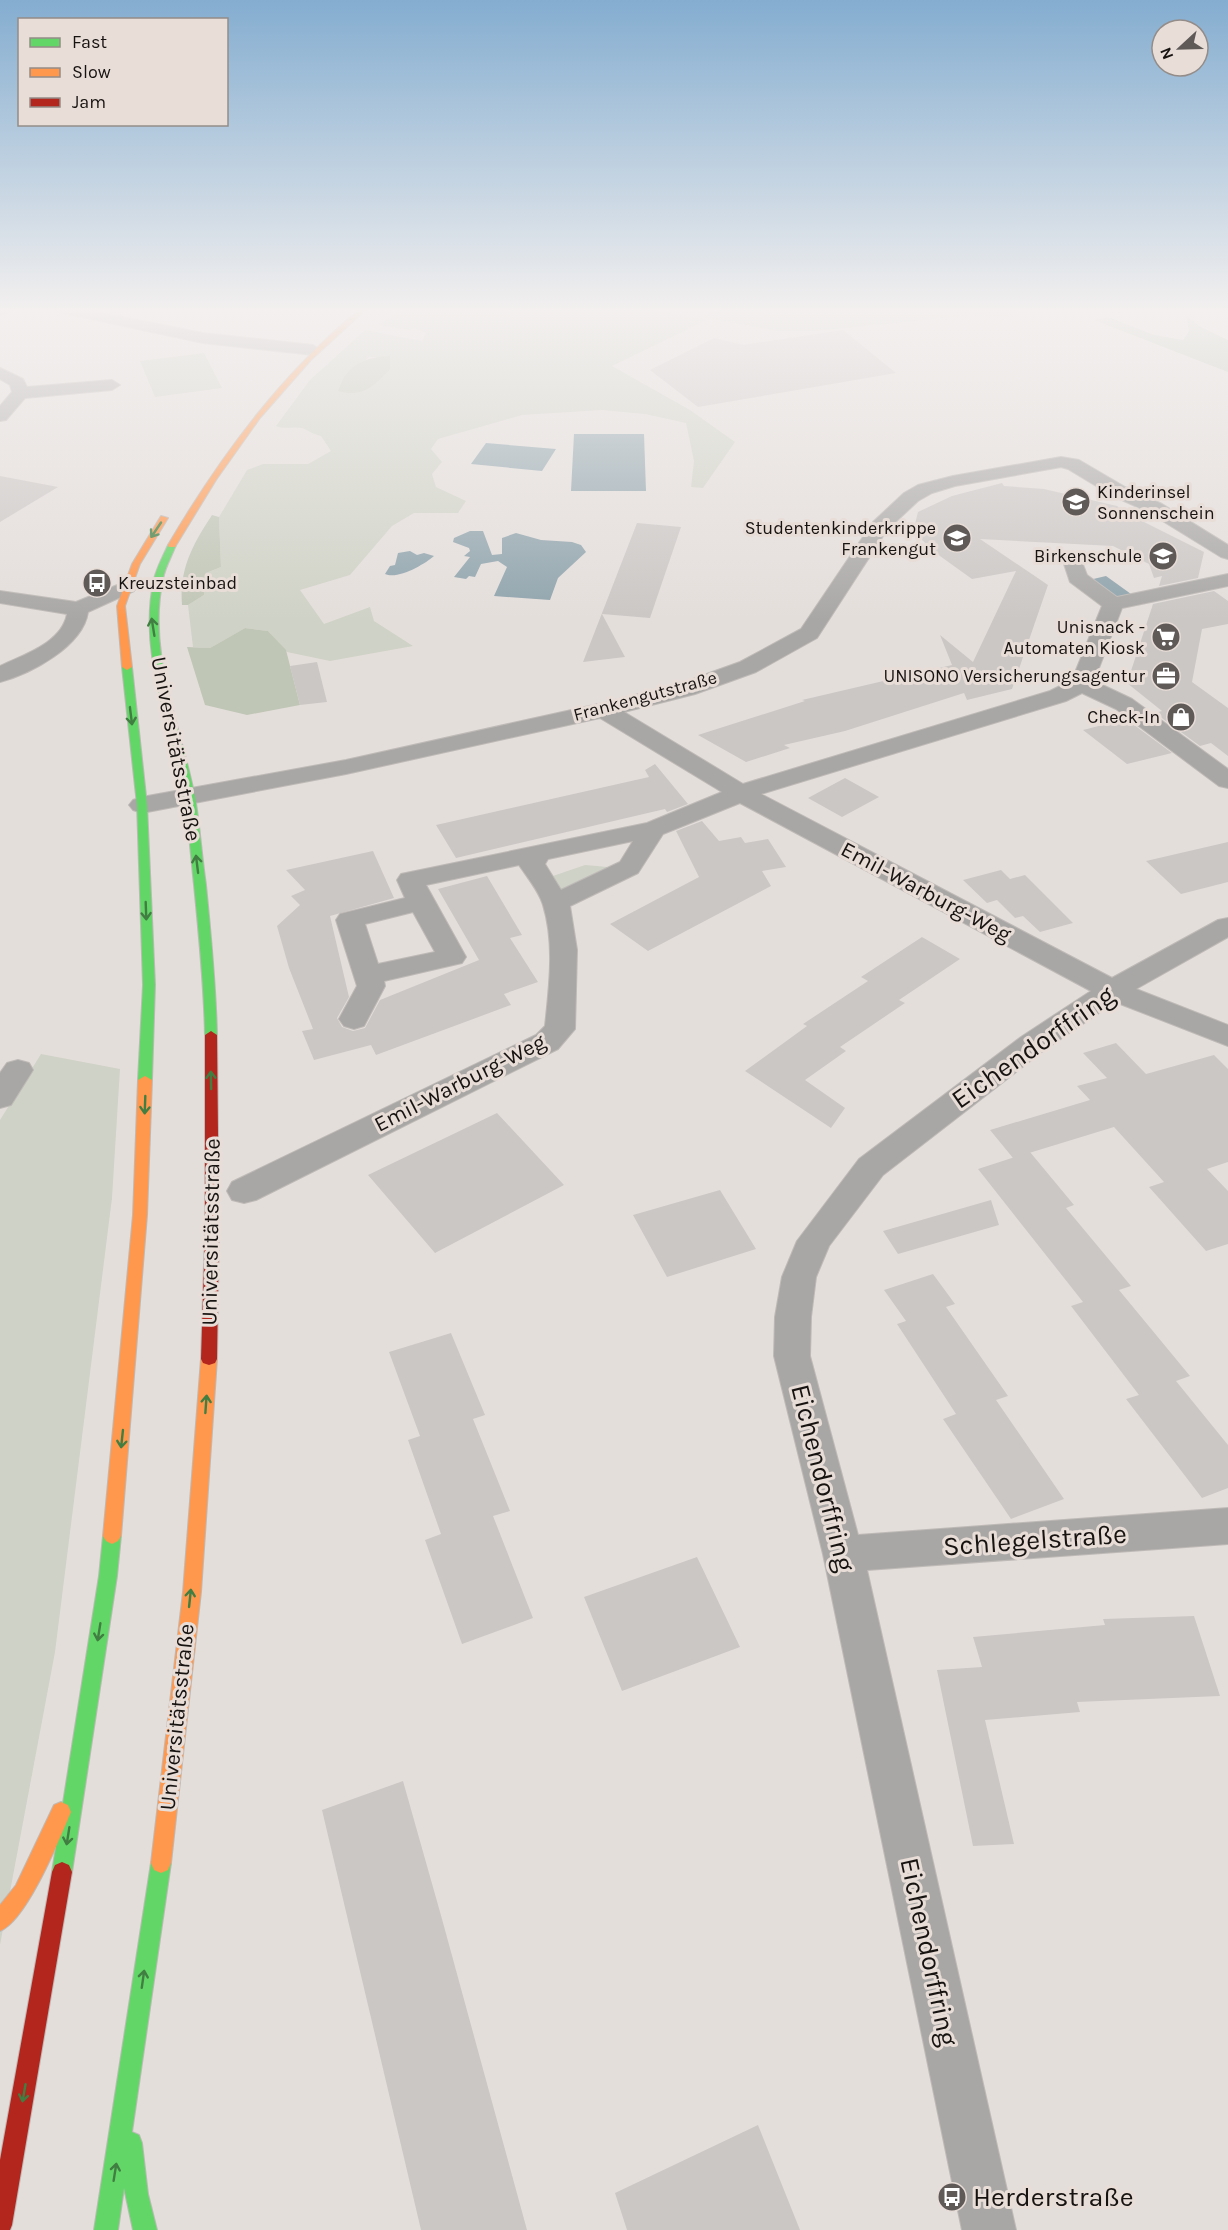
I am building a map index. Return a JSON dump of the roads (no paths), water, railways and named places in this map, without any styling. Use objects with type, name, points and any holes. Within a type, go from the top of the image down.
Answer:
[{"type":"main road","name":"Universitätsstraße","points":[[106,2230],[127,2104],[173,1756],[194,1561],[208,1375],[213,1201],[209,965],[189,797],[161,679],[151,618],[153,592],[162,563],[174,541],[231,454],[262,412]]},
{"type":"main road","name":"Universitätsstraße","points":[[0,2224],[35,2035],[108,1576],[128,1380],[140,1215],[149,985],[142,805],[121,606],[127,586],[148,542],[173,504]]},
{"type":"main road","points":[[0,1921],[23,1892],[77,1778]]},
{"type":"main road","points":[[127,2104],[136,2194],[145,2230]]},
{"type":"street","name":"Frankengutstraße","points":[[142,805],[346,767],[603,710],[687,689],[748,667],[809,633],[880,526],[906,501],[925,489],[953,481],[1061,462],[1073,464],[1155,508],[1228,553]]},
{"type":"street","points":[[1073,561],[1077,578],[1113,604],[1228,580]]},
{"type":"street","points":[[0,597],[78,609],[127,586]]},
{"type":"street","points":[[368,975],[452,957],[410,880],[654,829],[707,809],[740,793],[1058,696],[1082,684],[1113,604]]},
{"type":"street","points":[[0,675],[51,649],[73,628],[78,619],[78,609]]},
{"type":"street","points":[[1082,684],[1124,704],[1228,781]]},
{"type":"street","name":"Emil-Warburg-Weg","points":[[603,710],[740,793],[1112,990],[1228,1036]]},
{"type":"street","points":[[556,903],[629,867],[654,829]]},
{"type":"street","name":"Emil-Warburg-Weg","points":[[244,1191],[547,1042],[560,1029],[565,957],[563,928],[556,903],[532,864],[539,852]]},
{"type":"street","points":[[354,1019],[371,986],[350,920],[421,902]]},
{"type":"street","name":"Eichendorffring","points":[[989,2230],[843,1554],[792,1356],[793,1317],[799,1277],[814,1241],[871,1167],[1032,1044],[1112,990],[1228,926]]},
{"type":"street","points":[[0,1097],[18,1070]]},
{"type":"street","name":"Schlegelstraße","points":[[843,1554],[1228,1526]]},
{"type":"water","points":[[574,434],[644,434],[646,491],[571,491]]},
{"type":"water","points":[[486,443],[556,449],[542,471],[471,464]]},
{"type":"water","points":[[470,531],[483,531],[492,555],[502,554],[502,538],[516,533],[541,540],[572,542],[581,545],[586,552],[558,578],[550,600],[494,596],[507,567],[498,561],[481,564],[475,577],[469,576],[466,579],[454,577],[470,557],[464,556],[470,551],[469,548],[453,542],[454,538]]},
{"type":"water","points":[[410,551],[417,555],[424,553],[434,556],[404,573],[385,574],[390,566],[395,565],[398,553]]},
{"type":"water","points":[[1106,576],[1131,594],[1115,597],[1089,580]]},
{"type":"place","name":"Kinderinsel Sonnenschein","points":[[1076,502]]},
{"type":"place","name":"Studentenkinderkrippe Frankengut","points":[[957,538]]},
{"type":"place","name":"Birkenschule","points":[[1163,556]]},
{"type":"place","name":"Kreuzsteinbad","points":[[97,583]]},
{"type":"place","name":"Unisnack - Automaten Kiosk","points":[[1166,637]]},
{"type":"place","name":"UNISONO Versicherungsagentur","points":[[1166,676]]},
{"type":"place","name":"Check-In","points":[[1181,717]]},
{"type":"place","name":"Herderstraße","points":[[952,2197]]}]
